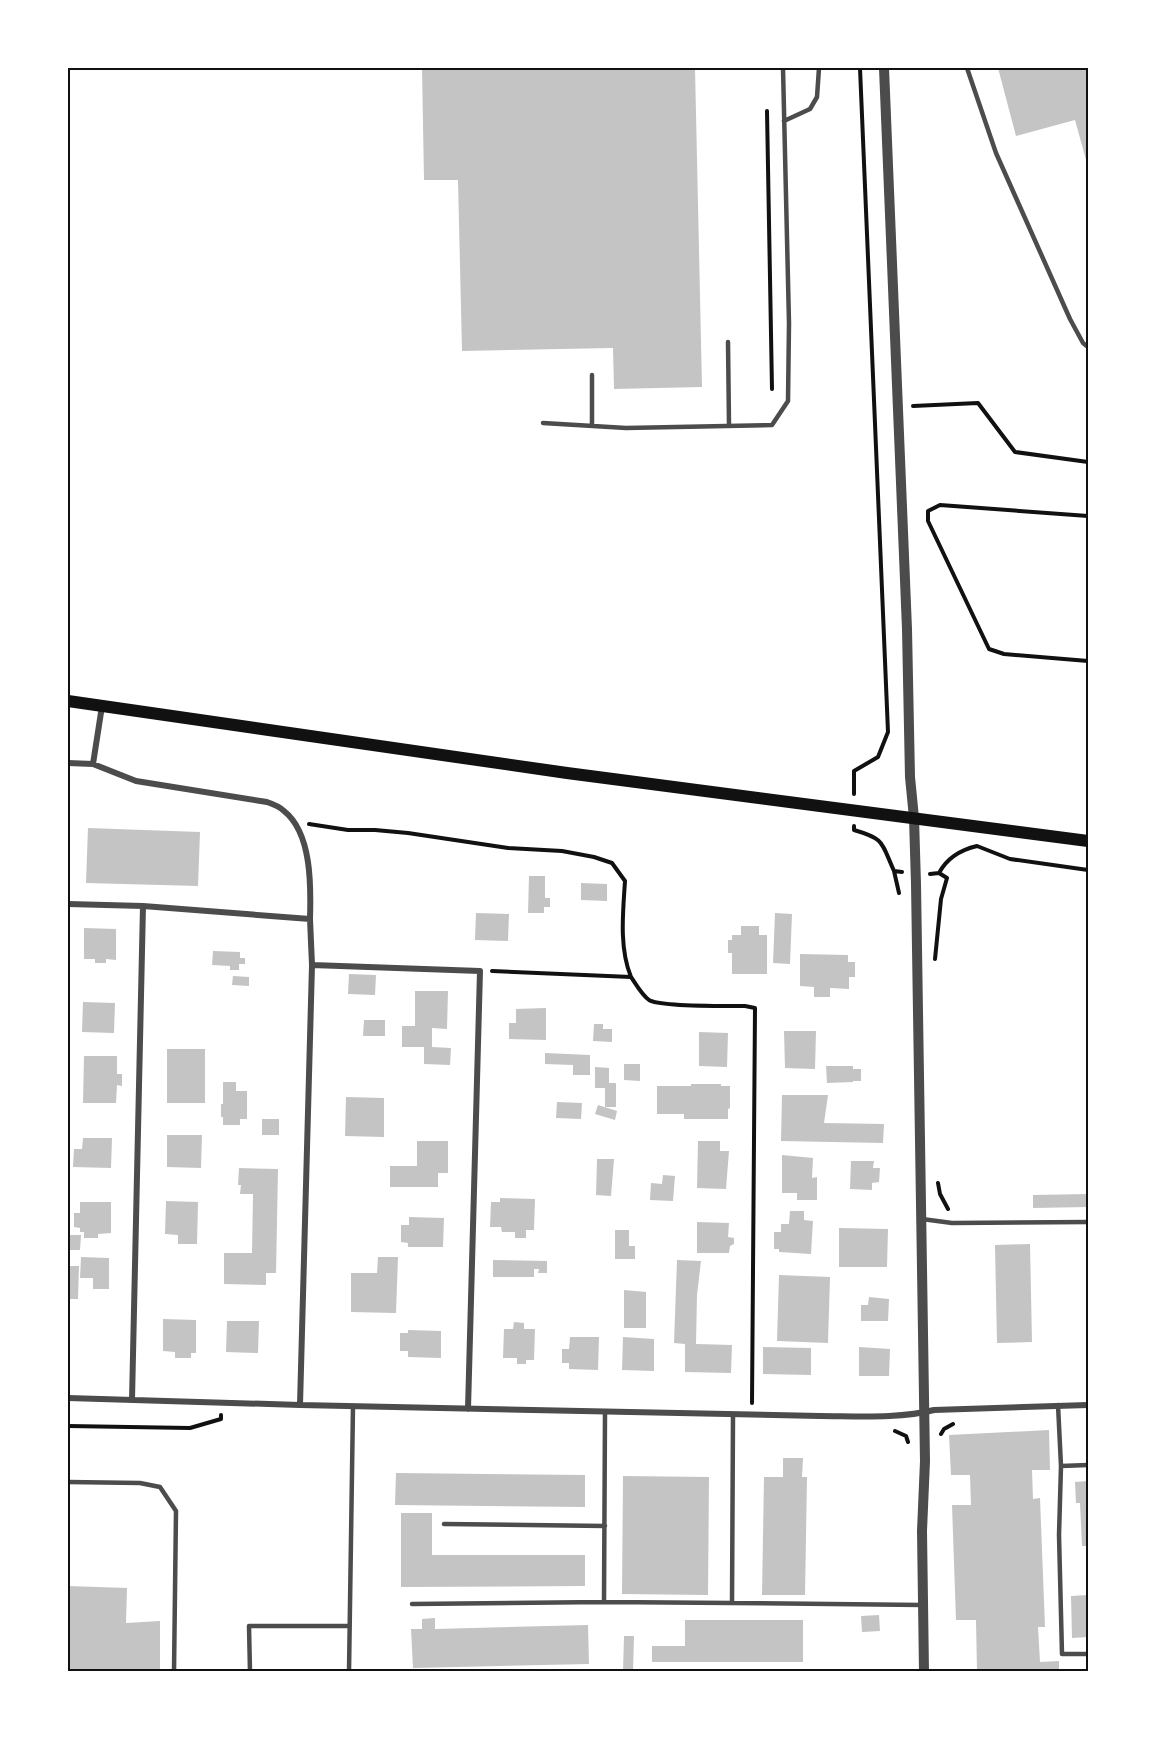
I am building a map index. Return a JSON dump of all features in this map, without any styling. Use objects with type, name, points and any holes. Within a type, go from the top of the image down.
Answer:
[{"type":"main road","points":[[68,701],[567,773],[1089,841]]},
{"type":"street","points":[[884,68],[908,629],[910,777],[914,818],[925,1461],[922,1531],[924,1671]]},
{"type":"street","points":[[93,764],[102,706]]},
{"type":"street","points":[[68,764],[93,764],[136,781],[267,802],[284,810],[296,823],[302,839],[308,864],[310,888],[312,965],[300,1405]]},
{"type":"street","points":[[68,904],[143,906],[310,919]]},
{"type":"street","points":[[132,1400],[143,906]]},
{"type":"street","points":[[312,965],[480,971],[468,1409]]},
{"type":"street","points":[[68,1398],[733,1415],[878,1416],[923,1413],[934,1410],[1089,1405]]},
{"type":"lane","points":[[543,423],[626,428],[772,424],[788,401],[789,323],[783,68]]},
{"type":"lane","points":[[784,121],[810,109],[817,97],[819,68]]},
{"type":"lane","points":[[967,68],[996,153],[1070,319],[1083,343],[1089,347]]},
{"type":"lane","points":[[728,342],[729,425]]},
{"type":"lane","points":[[592,375],[592,426]]},
{"type":"lane","points":[[922,1219],[952,1223],[1089,1222]]},
{"type":"lane","points":[[1058,1405],[1061,1466],[1059,1535],[1062,1654],[1089,1653]]},
{"type":"lane","points":[[349,1671],[353,1406]]},
{"type":"lane","points":[[604,1602],[605,1412]]},
{"type":"lane","points":[[732,1603],[733,1415]]},
{"type":"lane","points":[[1061,1466],[1089,1465]]},
{"type":"lane","points":[[68,1482],[140,1483],[160,1487],[176,1511],[174,1671]]},
{"type":"lane","points":[[444,1524],[605,1526]]},
{"type":"lane","points":[[412,1604],[604,1602],[923,1605]]},
{"type":"lane","points":[[250,1671],[249,1626],[349,1626]]},
{"type":"path","points":[[860,68],[888,732],[878,757],[854,771],[854,830],[881,841],[894,870],[915,874],[939,873],[947,878],[940,899],[935,959]]},
{"type":"path","points":[[767,111],[772,389]]},
{"type":"path","points":[[918,405],[978,403],[1015,452],[1089,462]]},
{"type":"path","points":[[1089,516],[940,505],[928,511],[928,521],[989,649],[1004,654],[1089,661]]},
{"type":"path","points":[[296,823],[348,830],[408,833],[508,848],[562,851],[612,863],[625,881],[623,921],[626,964],[641,992],[650,1001],[755,1008],[752,1415]]},
{"type":"path","points":[[939,873],[949,859],[976,846],[1010,859],[1089,870]]},
{"type":"path","points":[[480,971],[631,977]]},
{"type":"path","points":[[938,1182],[940,1194],[952,1223]]},
{"type":"path","points":[[68,1426],[190,1428],[221,1419],[221,1402]]},
{"type":"building","points":[[422,68],[695,68],[702,387],[614,389],[613,348],[462,351],[458,180],[424,180]]},
{"type":"building","points":[[998,68],[1088,68],[1088,167],[1075,120],[1016,136]]},
{"type":"building","points":[[88,828],[200,832],[198,886],[86,883]]},
{"type":"building","points":[[529,876],[545,876],[545,898],[550,898],[550,907],[544,907],[544,913],[528,913]]},
{"type":"building","points":[[581,883],[607,884],[607,901],[581,900]]},
{"type":"building","points":[[476,913],[509,914],[508,941],[475,940]]},
{"type":"building","points":[[775,913],[792,914],[790,964],[773,963]]},
{"type":"building","points":[[741,926],[759,926],[759,935],[767,935],[767,974],[732,974],[732,953],[728,953],[728,940],[732,940],[732,935],[741,935]]},
{"type":"building","points":[[84,928],[116,929],[116,960],[106,959],[106,963],[95,963],[95,959],[84,959]]},
{"type":"building","points":[[213,951],[240,952],[240,958],[245,958],[245,964],[239,964],[239,970],[230,970],[230,966],[212,965]]},
{"type":"building","points":[[800,954],[848,955],[848,962],[855,962],[855,977],[849,977],[849,989],[830,988],[830,997],[814,997],[814,987],[800,986]]},
{"type":"building","points":[[349,974],[376,975],[375,995],[348,994]]},
{"type":"building","points":[[233,976],[249,977],[249,986],[232,985]]},
{"type":"building","points":[[415,991],[448,991],[447,1029],[432,1028],[432,1047],[451,1048],[450,1065],[424,1064],[424,1047],[402,1047],[402,1026],[415,1026]]},
{"type":"building","points":[[83,1002],[115,1003],[114,1033],[82,1032]]},
{"type":"building","points":[[546,1008],[546,1040],[509,1039],[509,1023],[516,1023],[516,1009]]},
{"type":"building","points":[[364,1020],[385,1020],[385,1036],[363,1036]]},
{"type":"building","points":[[594,1024],[603,1024],[603,1029],[612,1029],[612,1042],[593,1041]]},
{"type":"building","points":[[784,1031],[816,1031],[815,1069],[785,1068]]},
{"type":"building","points":[[699,1032],[728,1033],[727,1067],[699,1066]]},
{"type":"building","points":[[167,1049],[205,1049],[205,1103],[167,1103]]},
{"type":"building","points":[[545,1053],[590,1055],[590,1075],[573,1075],[573,1065],[545,1064]]},
{"type":"building","points":[[84,1056],[117,1056],[117,1074],[122,1074],[122,1086],[117,1085],[116,1103],[83,1103]]},
{"type":"building","points":[[624,1064],[640,1064],[640,1081],[624,1080]]},
{"type":"building","points":[[826,1066],[853,1066],[853,1069],[861,1069],[861,1081],[827,1083]]},
{"type":"building","points":[[595,1067],[609,1068],[609,1083],[616,1083],[616,1107],[605,1107],[605,1088],[595,1088]]},
{"type":"building","points":[[223,1082],[236,1082],[236,1091],[247,1091],[247,1119],[240,1119],[240,1125],[223,1125],[221,1104],[223,1104]]},
{"type":"building","points":[[691,1084],[730,1086],[728,1119],[684,1119],[684,1114],[657,1114],[657,1086],[691,1086]]},
{"type":"building","points":[[782,1095],[828,1095],[824,1123],[884,1124],[883,1143],[781,1141]]},
{"type":"building","points":[[346,1097],[384,1098],[384,1137],[345,1136]]},
{"type":"building","points":[[557,1102],[582,1103],[581,1119],[556,1118]]},
{"type":"building","points":[[598,1105],[617,1111],[615,1120],[595,1114]]},
{"type":"building","points":[[262,1119],[279,1119],[279,1135],[262,1135]]},
{"type":"building","points":[[167,1135],[202,1135],[201,1168],[167,1167]]},
{"type":"building","points":[[83,1138],[112,1138],[111,1168],[73,1167],[74,1149],[82,1149]]},
{"type":"building","points":[[417,1141],[448,1141],[448,1173],[438,1173],[438,1187],[390,1187],[390,1166],[417,1166]]},
{"type":"building","points":[[698,1141],[720,1141],[720,1151],[729,1151],[726,1189],[697,1188]]},
{"type":"building","points":[[782,1155],[813,1158],[812,1178],[817,1177],[817,1200],[797,1200],[797,1193],[782,1193]]},
{"type":"building","points":[[597,1159],[614,1159],[611,1196],[596,1195]]},
{"type":"building","points":[[851,1161],[874,1161],[873,1168],[880,1168],[879,1182],[872,1183],[872,1190],[850,1189]]},
{"type":"building","points":[[239,1168],[278,1169],[276,1273],[266,1273],[266,1285],[224,1284],[224,1253],[252,1253],[253,1194],[240,1194]]},
{"type":"building","points":[[663,1175],[675,1176],[673,1201],[650,1200],[651,1183],[662,1184]]},
{"type":"building","points":[[1088,1194],[1088,1207],[1033,1208],[1033,1195]]},
{"type":"building","points":[[500,1198],[535,1199],[534,1230],[526,1230],[526,1238],[515,1238],[515,1232],[502,1232],[501,1227],[490,1227],[491,1202],[500,1202]]},
{"type":"building","points":[[166,1201],[198,1202],[197,1244],[178,1244],[178,1235],[165,1234]]},
{"type":"building","points":[[80,1202],[111,1202],[111,1233],[98,1234],[98,1238],[84,1238],[84,1232],[74,1227],[74,1213],[80,1213]]},
{"type":"building","points":[[790,1211],[804,1211],[804,1220],[813,1221],[811,1254],[779,1252],[779,1249],[774,1249],[774,1232],[781,1232],[781,1224],[789,1224]]},
{"type":"building","points":[[409,1217],[444,1218],[443,1247],[408,1247],[408,1243],[401,1242],[401,1225],[409,1225]]},
{"type":"building","points":[[697,1222],[729,1223],[728,1237],[734,1238],[734,1244],[730,1246],[729,1253],[697,1253]]},
{"type":"building","points":[[839,1228],[888,1229],[887,1267],[839,1267]]},
{"type":"building","points":[[615,1230],[629,1230],[629,1246],[635,1246],[635,1259],[615,1259]]},
{"type":"building","points":[[68,1235],[81,1235],[80,1250],[68,1250]]},
{"type":"building","points":[[1030,1244],[1032,1342],[997,1343],[995,1245]]},
{"type":"building","points":[[81,1257],[109,1258],[109,1289],[93,1289],[93,1278],[80,1278]]},
{"type":"building","points":[[378,1257],[398,1257],[396,1313],[351,1312],[351,1273],[377,1273]]},
{"type":"building","points":[[493,1260],[547,1261],[547,1273],[538,1273],[539,1269],[534,1269],[534,1277],[493,1277]]},
{"type":"building","points":[[677,1260],[701,1261],[697,1295],[696,1344],[732,1345],[731,1373],[685,1372],[685,1344],[674,1343]]},
{"type":"building","points":[[68,1266],[79,1266],[78,1299],[68,1299]]},
{"type":"building","points":[[779,1275],[830,1277],[828,1343],[777,1341]]},
{"type":"building","points":[[624,1290],[646,1292],[646,1328],[624,1328]]},
{"type":"building","points":[[869,1297],[889,1299],[888,1321],[861,1321],[861,1305],[868,1305]]},
{"type":"building","points":[[163,1319],[196,1320],[196,1353],[191,1353],[191,1358],[175,1358],[175,1352],[163,1351]]},
{"type":"building","points":[[227,1321],[259,1321],[258,1353],[226,1352]]},
{"type":"building","points":[[514,1322],[524,1323],[524,1329],[535,1329],[534,1360],[526,1360],[526,1364],[517,1364],[517,1358],[503,1358],[504,1329],[513,1329]]},
{"type":"building","points":[[408,1330],[441,1331],[441,1358],[408,1357],[408,1351],[400,1351],[400,1333],[408,1333]]},
{"type":"building","points":[[570,1337],[599,1337],[598,1370],[569,1369],[569,1363],[562,1363],[562,1349],[569,1349]]},
{"type":"building","points":[[623,1337],[654,1339],[654,1371],[622,1370]]},
{"type":"building","points":[[763,1347],[811,1348],[811,1375],[763,1374]]},
{"type":"building","points":[[859,1347],[890,1349],[889,1376],[859,1376]]},
{"type":"building","points":[[1049,1430],[1050,1470],[1032,1470],[1033,1499],[1040,1498],[1045,1627],[1038,1627],[1040,1662],[1059,1661],[1059,1672],[977,1672],[976,1620],[956,1620],[952,1505],[971,1505],[970,1475],[951,1475],[949,1435]]},
{"type":"building","points":[[783,1458],[803,1458],[802,1477],[807,1477],[805,1595],[762,1595],[764,1477],[783,1477]]},
{"type":"building","points":[[396,1473],[585,1475],[585,1507],[395,1505]]},
{"type":"building","points":[[623,1476],[709,1477],[708,1595],[622,1594]]},
{"type":"building","points":[[1088,1481],[1088,1546],[1082,1546],[1080,1503],[1076,1503],[1075,1482]]},
{"type":"building","points":[[401,1513],[432,1513],[432,1555],[585,1555],[585,1586],[401,1587]]},
{"type":"building","points":[[68,1586],[127,1588],[126,1623],[160,1621],[160,1672],[68,1672]]},
{"type":"building","points":[[1088,1595],[1088,1637],[1072,1638],[1071,1596]]},
{"type":"building","points":[[879,1615],[880,1631],[862,1632],[861,1616]]},
{"type":"building","points":[[435,1618],[435,1629],[588,1625],[589,1664],[413,1668],[411,1629],[422,1629],[422,1619]]},
{"type":"building","points":[[685,1620],[803,1620],[803,1662],[652,1662],[652,1646],[685,1646]]},
{"type":"building","points":[[624,1636],[634,1636],[633,1672],[623,1672]]}]
